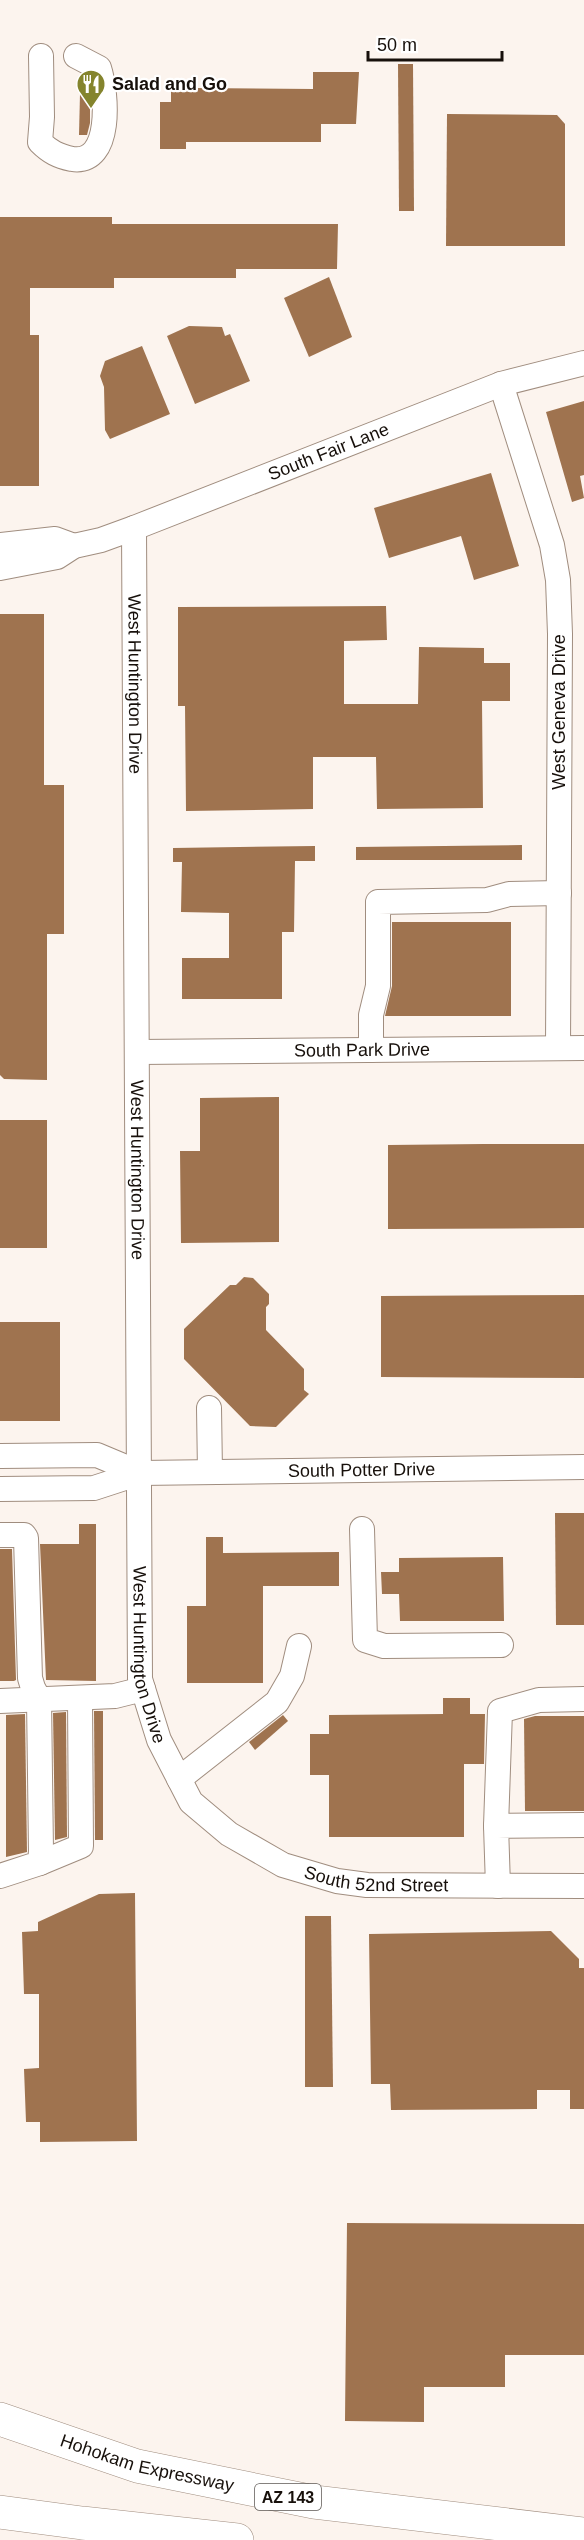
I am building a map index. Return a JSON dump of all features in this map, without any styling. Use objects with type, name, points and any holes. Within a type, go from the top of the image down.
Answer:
[{"type":"highway","name":"Hohokam Expressway","points":[[0,2419],[137,2466],[314,2502],[584,2534]]},
{"type":"highway","points":[[0,2512],[237,2540]]},
{"type":"street","points":[[41,56],[40,142],[51,153],[82,160],[92,155],[100,141],[104,127],[104,84],[99,68],[76,56]]},
{"type":"street","name":"South Fair Lane","points":[[0,568],[57,557],[74,546],[101,540],[134,528],[501,384],[584,363]]},
{"type":"street","name":"West Geneva Drive","points":[[501,384],[552,545],[558,580],[560,634],[558,1048]]},
{"type":"street","name":"West Huntington Drive","points":[[134,528],[140,1679],[159,1740],[191,1802]]},
{"type":"street","name":"South Fair Lane","points":[[0,545],[55,539],[74,546]]},
{"type":"street","points":[[371,1050],[371,1015],[378,986],[378,902],[487,900],[509,894],[559,893]]},
{"type":"street","name":"South Park Drive","points":[[138,1052],[584,1048]]},
{"type":"street","points":[[209,1408],[210,1472]]},
{"type":"street","name":"South Potter Drive","points":[[0,1456],[97,1455],[140,1473]]},
{"type":"street","name":"South Potter Drive","points":[[0,1489],[93,1488],[140,1473],[584,1467]]},
{"type":"street","points":[[362,1529],[365,1640],[384,1646],[501,1645]]},
{"type":"street","points":[[0,1535],[24,1535],[26,1538],[30,1678],[39,1699],[40,1863]]},
{"type":"street","points":[[179,1779],[277,1701],[284,1693],[292,1676],[299,1646]]},
{"type":"street","points":[[0,1701],[115,1696],[143,1689]]},
{"type":"street","points":[[0,1876],[81,1846],[80,1698]]},
{"type":"street","points":[[498,1886],[496,1826],[500,1711],[527,1702],[584,1699]]},
{"type":"street","name":"South 52nd Street","points":[[191,1802],[229,1834],[265,1856],[284,1865],[337,1881],[400,1887],[584,1886]]},
{"type":"street","points":[[496,1826],[584,1825]]},
{"type":"building","points":[[398,64],[413,64],[414,211],[399,211]]},
{"type":"building","points":[[313,72],[359,72],[356,124],[321,124],[321,142],[186,142],[186,149],[160,149],[160,102],[171,102],[171,83],[194,83],[194,88],[313,89]]},
{"type":"building","points":[[80,94],[90,94],[90,123],[87,135],[79,135]]},
{"type":"building","points":[[447,114],[557,115],[565,124],[565,246],[446,246]]},
{"type":"building","points":[[0,217],[112,217],[112,224],[338,224],[337,269],[236,269],[236,278],[114,278],[114,288],[30,288],[30,335],[39,335],[39,486],[0,486]]},
{"type":"building","points":[[329,277],[352,337],[309,357],[284,298]]},
{"type":"building","points":[[189,326],[222,327],[225,336],[230,334],[250,381],[195,404],[167,336]]},
{"type":"building","points":[[142,346],[170,414],[110,439],[105,430],[104,387],[100,376],[105,361]]},
{"type":"building","points":[[584,401],[584,475],[580,476],[584,498],[572,502],[546,412]]},
{"type":"building","points":[[491,473],[519,566],[474,580],[461,536],[389,558],[374,508]]},
{"type":"building","points":[[386,606],[387,640],[344,641],[344,704],[418,704],[419,647],[484,648],[484,663],[510,663],[510,701],[482,701],[483,808],[377,809],[376,757],[313,757],[313,809],[186,811],[185,706],[178,706],[178,607]]},
{"type":"building","points":[[0,614],[44,614],[44,785],[64,785],[64,934],[47,934],[47,1080],[4,1079],[0,1075]]},
{"type":"building","points":[[522,845],[522,860],[356,860],[356,847]]},
{"type":"building","points":[[315,846],[315,861],[295,861],[294,932],[282,932],[282,999],[182,999],[182,958],[229,958],[229,913],[181,912],[182,862],[173,862],[173,848]]},
{"type":"building","points":[[392,922],[511,922],[511,1016],[385,1016],[392,986]]},
{"type":"building","points":[[279,1097],[279,1242],[181,1243],[180,1151],[200,1151],[200,1098]]},
{"type":"building","points":[[0,1120],[47,1120],[47,1248],[0,1248]]},
{"type":"building","points":[[584,1144],[584,1228],[388,1229],[388,1145]]},
{"type":"building","points":[[244,1277],[253,1278],[269,1294],[269,1304],[266,1307],[266,1330],[304,1369],[304,1390],[309,1394],[276,1427],[250,1426],[184,1359],[184,1329],[230,1285],[236,1285]]},
{"type":"building","points":[[584,1295],[584,1378],[381,1377],[381,1296]]},
{"type":"building","points":[[0,1322],[60,1322],[60,1421],[0,1421]]},
{"type":"building","points":[[555,1513],[584,1513],[584,1625],[556,1625]]},
{"type":"building","points":[[79,1524],[96,1524],[96,1681],[46,1680],[40,1544],[79,1544]]},
{"type":"building","points":[[206,1537],[223,1537],[223,1553],[339,1552],[339,1586],[263,1586],[263,1683],[187,1683],[187,1606],[206,1606]]},
{"type":"building","points":[[0,1549],[12,1549],[16,1680],[14,1681],[0,1681]]},
{"type":"building","points":[[503,1557],[504,1621],[400,1621],[399,1594],[382,1594],[381,1572],[399,1572],[399,1558]]},
{"type":"building","points":[[443,1698],[470,1698],[470,1714],[485,1714],[484,1764],[464,1764],[464,1837],[329,1837],[329,1775],[310,1775],[310,1734],[329,1734],[329,1715],[443,1714]]},
{"type":"building","points":[[94,1711],[103,1711],[103,1840],[95,1840]]},
{"type":"building","points":[[66,1712],[67,1837],[55,1840],[53,1713]]},
{"type":"building","points":[[25,1714],[27,1852],[6,1857],[6,1715]]},
{"type":"building","points":[[283,1715],[288,1721],[255,1750],[249,1742]]},
{"type":"building","points":[[535,1716],[584,1716],[584,1811],[525,1811],[524,1719]]},
{"type":"building","points":[[135,1893],[137,2141],[40,2142],[40,2122],[26,2122],[24,2069],[39,2068],[39,1994],[24,1994],[22,1932],[38,1931],[38,1922],[99,1894]]},
{"type":"building","points":[[305,1916],[331,1916],[333,2087],[305,2087]]},
{"type":"building","points":[[551,1931],[579,1959],[579,1968],[584,1968],[584,2109],[570,2109],[570,2090],[537,2090],[537,2109],[391,2110],[390,2084],[371,2084],[369,1934]]},
{"type":"building","points":[[347,2223],[584,2224],[584,2355],[505,2355],[505,2387],[424,2387],[424,2422],[345,2421]]},
{"type":"place","name":"Salad and Go","points":[[91,110]]}]
